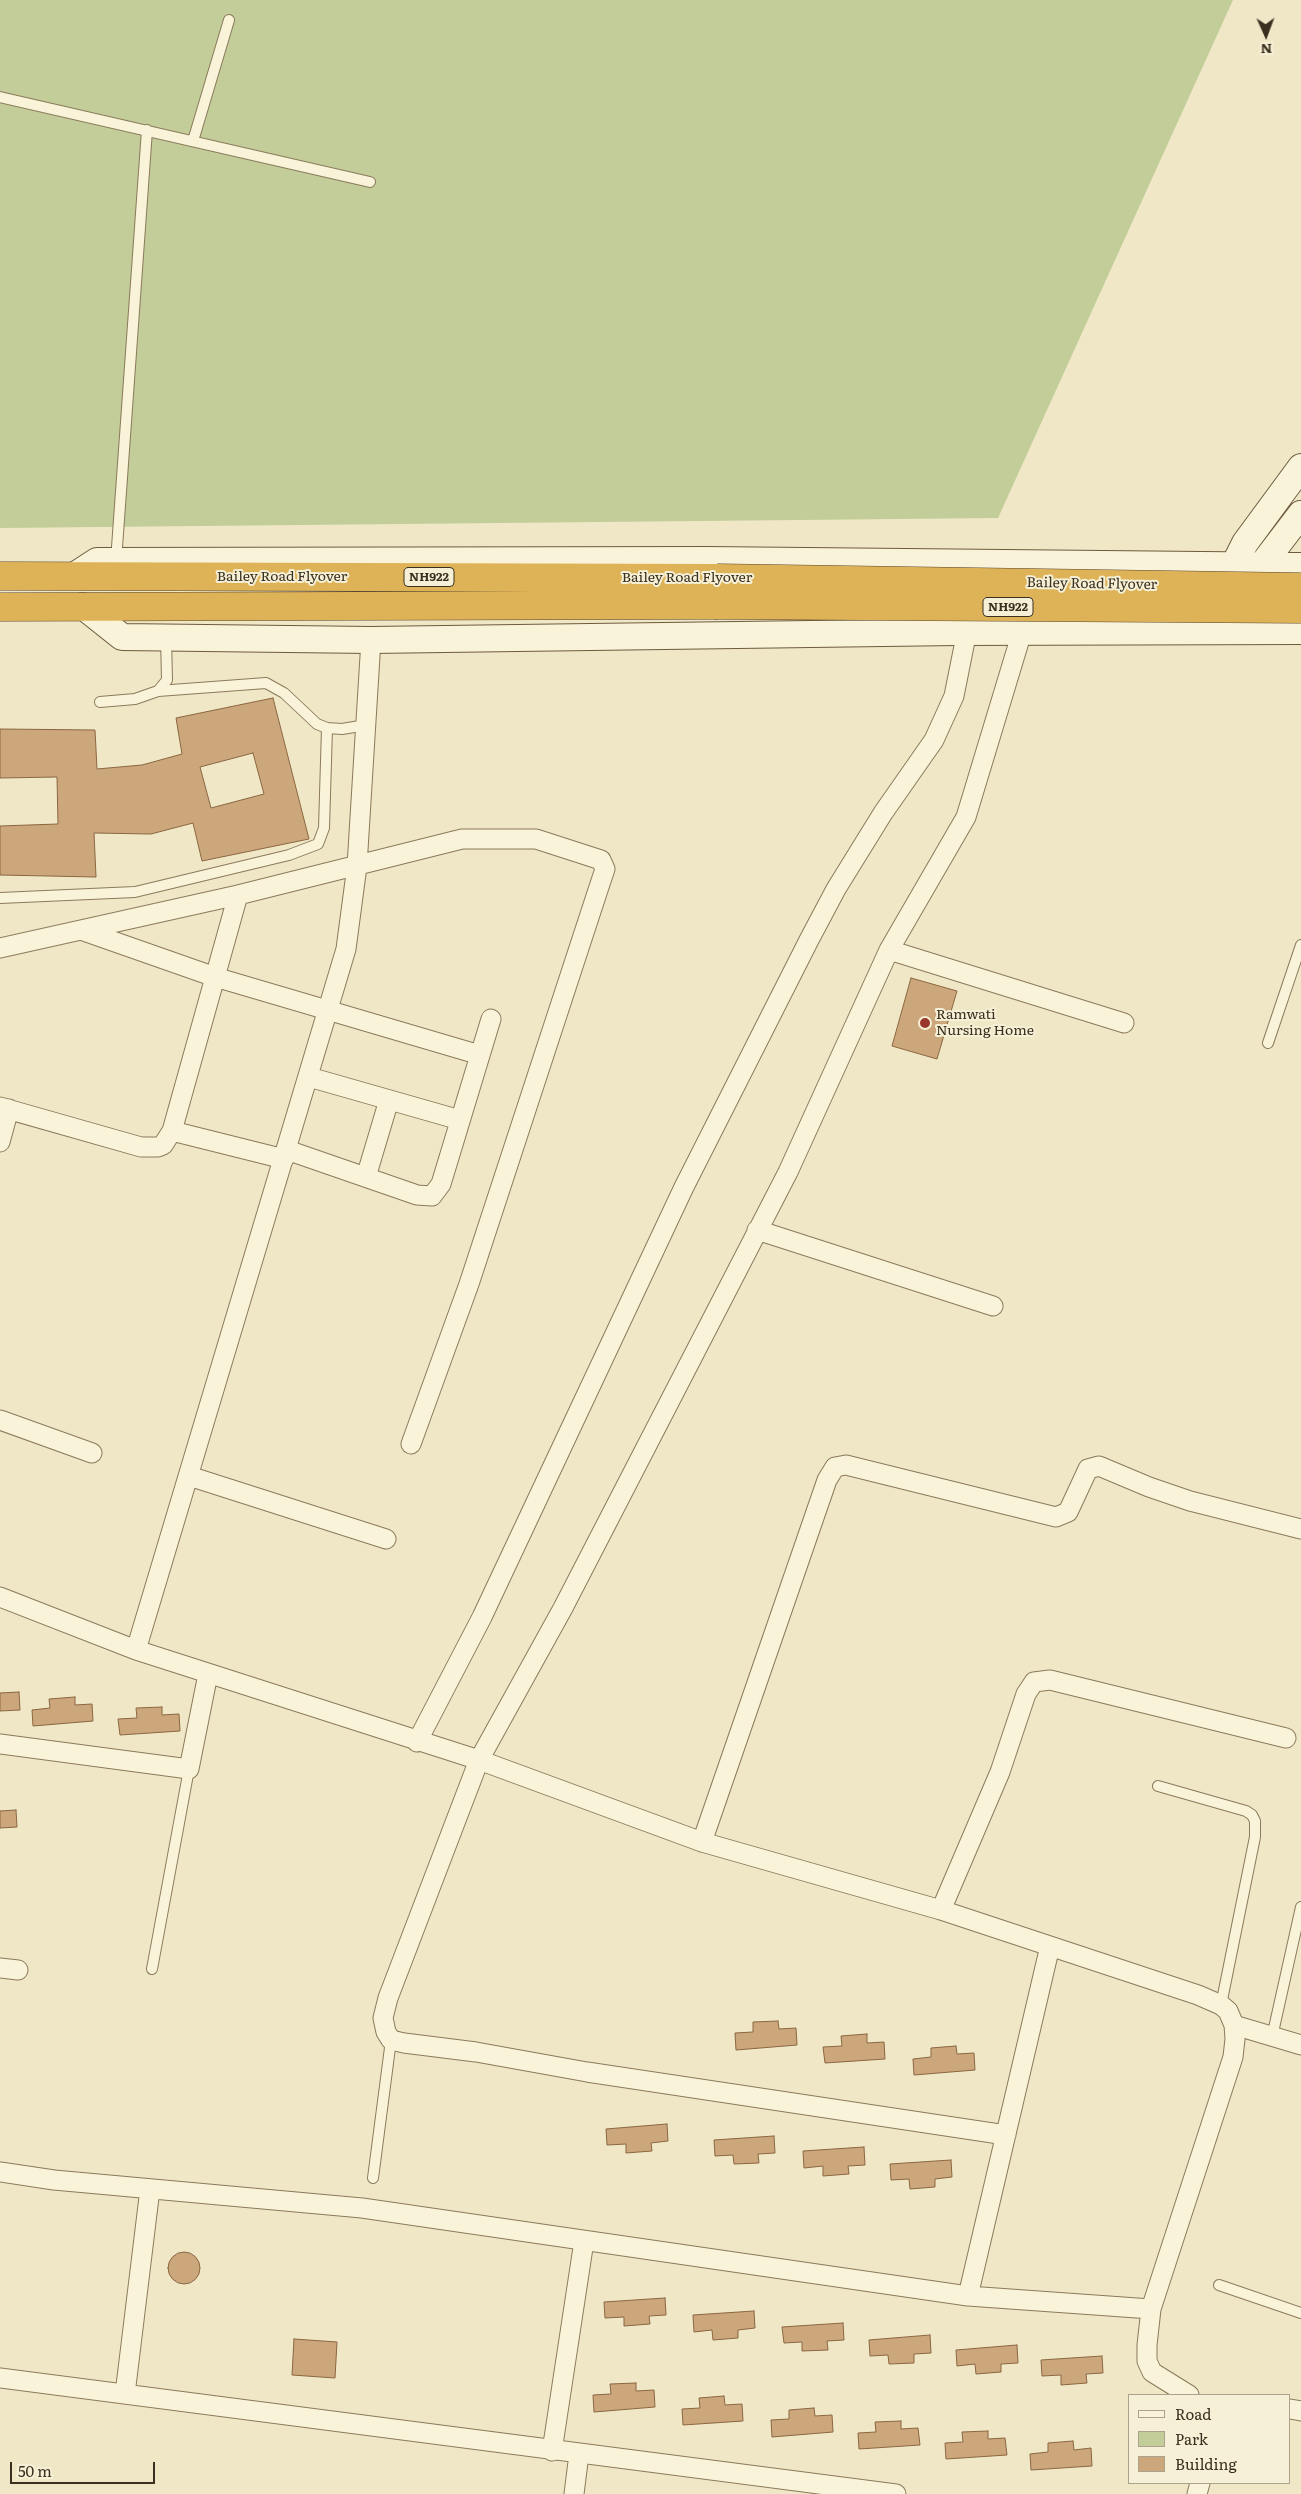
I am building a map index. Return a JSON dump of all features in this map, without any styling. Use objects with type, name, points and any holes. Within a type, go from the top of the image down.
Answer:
[{"type":"highway","name":"NH922","points":[[0,576],[74,576]]},
{"type":"highway","name":"Bailey Road Flyover","points":[[74,576],[1301,609]]},
{"type":"highway","name":"Bailey Road Flyover","points":[[83,606],[716,592],[1301,587]]},
{"type":"highway","name":"NH922","points":[[0,607],[83,606]]},
{"type":"main road","points":[[1225,632],[1234,565],[1260,521],[1301,467]]},
{"type":"main road","points":[[1254,631],[1262,565],[1301,514]]},
{"type":"main road","points":[[74,576],[97,561],[707,560],[1301,566]]},
{"type":"main road","points":[[1114,564],[1115,632]]},
{"type":"main road","points":[[83,606],[122,637],[371,640],[968,632],[1301,631]]},
{"type":"street","points":[[417,1742],[482,1616],[684,1187],[814,931],[836,889],[883,813],[934,740],[954,696],[968,632],[974,563]]},
{"type":"street","points":[[1006,2135],[390,2040],[383,2018],[388,1998],[479,1760],[564,1608],[788,1172],[890,950],[966,817],[1022,632]]},
{"type":"street","points":[[136,1650],[329,1011],[346,949],[357,866],[371,640]]},
{"type":"street","points":[[0,948],[238,895],[462,839],[536,839],[601,860],[605,869],[469,1284],[411,1444]]},
{"type":"street","points":[[0,1142],[4,1108],[140,1147],[158,1148],[168,1140],[238,895]]},
{"type":"street","points":[[81,930],[215,977],[480,1054]]},
{"type":"street","points":[[890,950],[1124,1023]]},
{"type":"street","points":[[172,1131],[286,1154],[366,1177],[417,1195],[432,1196],[441,1184],[491,1019]]},
{"type":"street","points":[[309,1077],[460,1120]]},
{"type":"street","points":[[366,1177],[389,1100]]},
{"type":"street","points":[[757,1230],[992,1306]]},
{"type":"street","points":[[0,1420],[92,1453]]},
{"type":"street","points":[[702,1842],[827,1480],[835,1467],[846,1465],[1056,1517],[1068,1512],[1088,1470],[1099,1466],[1149,1487],[1190,1501],[1301,1529]]},
{"type":"street","points":[[189,1476],[386,1538]]},
{"type":"street","points":[[0,1597],[136,1650],[417,1742],[479,1760],[702,1842],[941,1910],[1198,1995],[1221,2005],[1228,2011],[1234,2025],[1233,2057],[1151,2309],[1147,2361],[1152,2372],[1187,2394]]},
{"type":"street","points":[[0,1744],[189,1769],[208,1674]]},
{"type":"street","points":[[941,1910],[1000,1772],[1026,1694],[1034,1682],[1050,1680],[1286,1738]]},
{"type":"street","points":[[968,2296],[1050,1946]]},
{"type":"street","points":[[1234,2025],[1301,2045]]},
{"type":"street","points":[[0,2172],[54,2180],[362,2208],[968,2296],[1151,2309]]},
{"type":"street","points":[[125,2394],[150,2189]]},
{"type":"street","points":[[552,2451],[584,2240]]},
{"type":"street","points":[[0,2378],[552,2451],[896,2494]]},
{"type":"street","points":[[574,2494],[579,2454]]},
{"type":"lane","points":[[194,141],[229,20]]},
{"type":"lane","points":[[0,97],[370,182]]},
{"type":"lane","points":[[116,562],[147,130]]},
{"type":"lane","points":[[158,691],[167,680],[166,637]]},
{"type":"lane","points":[[100,702],[135,699],[158,691],[266,682],[280,689],[317,724],[327,728],[342,729],[366,725]]},
{"type":"lane","points":[[0,898],[134,892],[289,855],[318,844],[324,828],[327,728]]},
{"type":"lane","points":[[1268,1043],[1301,945]]},
{"type":"lane","points":[[152,1969],[189,1769]]},
{"type":"lane","points":[[1158,1786],[1246,1811],[1252,1815],[1255,1821],[1255,1837],[1221,2005]]},
{"type":"lane","points":[[1272,2037],[1301,1907]]},
{"type":"lane","points":[[373,2178],[390,2040]]},
{"type":"lane","points":[[1219,2285],[1301,2313]]},
{"type":"green space","points":[[0,0],[1233,0],[998,518],[0,528]]},
{"type":"building","points":[[273,698],[309,839],[202,861],[193,823],[151,834],[94,833],[96,877],[0,875],[0,826],[58,824],[57,777],[0,778],[0,729],[95,730],[97,769],[142,765],[182,754],[176,718]],"holes":[[[253,753],[264,794],[211,808],[200,767]]]},
{"type":"building","points":[[911,978],[957,991],[937,1059],[892,1046]]},
{"type":"building","points":[[19,1692],[20,1710],[0,1711],[0,1693]]},
{"type":"building","points":[[75,1697],[75,1705],[92,1704],[93,1721],[33,1726],[32,1710],[50,1708],[49,1699]]},
{"type":"building","points":[[162,1707],[162,1715],[179,1714],[180,1731],[120,1735],[118,1719],[137,1718],[136,1708]]},
{"type":"building","points":[[16,1810],[17,1827],[0,1828],[0,1811]]},
{"type":"building","points":[[778,2021],[779,2029],[796,2028],[797,2045],[736,2050],[735,2033],[753,2032],[753,2022]]},
{"type":"building","points":[[867,2034],[867,2043],[884,2042],[885,2059],[825,2063],[823,2047],[842,2046],[841,2036]]},
{"type":"building","points":[[956,2046],[957,2054],[974,2053],[975,2070],[914,2075],[913,2059],[931,2057],[931,2048]]},
{"type":"building","points":[[667,2124],[668,2141],[651,2143],[652,2151],[626,2153],[626,2144],[607,2145],[606,2129]]},
{"type":"building","points":[[774,2136],[775,2153],[758,2154],[759,2163],[734,2164],[733,2155],[715,2156],[714,2140]]},
{"type":"building","points":[[864,2147],[865,2165],[848,2166],[849,2174],[823,2176],[823,2166],[804,2168],[803,2151]]},
{"type":"building","points":[[951,2160],[952,2177],[935,2179],[935,2187],[910,2189],[909,2179],[891,2180],[890,2164]]},
{"type":"building","points":[[184,2252],[190,2253],[195,2257],[199,2262],[199,2274],[195,2279],[190,2283],[184,2284],[178,2283],[173,2279],[169,2274],[168,2268],[169,2262],[173,2257],[178,2253]]},
{"type":"building","points":[[665,2298],[666,2315],[649,2316],[650,2324],[624,2326],[624,2317],[605,2318],[604,2302]]},
{"type":"building","points":[[754,2311],[755,2328],[738,2330],[738,2338],[713,2340],[712,2330],[694,2332],[693,2315]]},
{"type":"building","points":[[843,2323],[844,2340],[827,2341],[828,2350],[802,2351],[802,2342],[784,2343],[782,2327]]},
{"type":"building","points":[[930,2335],[931,2353],[914,2354],[914,2363],[889,2364],[888,2355],[870,2356],[869,2340]]},
{"type":"building","points":[[294,2339],[337,2342],[335,2378],[292,2375]]},
{"type":"building","points":[[1017,2345],[1018,2363],[1001,2364],[1001,2372],[976,2374],[975,2364],[957,2366],[956,2350]]},
{"type":"building","points":[[1102,2356],[1103,2373],[1086,2374],[1087,2383],[1061,2385],[1061,2375],[1042,2376],[1041,2360]]},
{"type":"building","points":[[636,2383],[636,2391],[654,2390],[655,2407],[594,2412],[593,2395],[611,2394],[610,2384]]},
{"type":"building","points":[[724,2396],[725,2405],[742,2404],[743,2421],[683,2425],[682,2409],[700,2408],[699,2398]]},
{"type":"building","points":[[814,2408],[815,2416],[832,2415],[833,2432],[772,2437],[771,2420],[789,2419],[789,2410]]},
{"type":"building","points":[[901,2421],[901,2429],[918,2428],[920,2445],[859,2449],[858,2433],[876,2432],[875,2422]]},
{"type":"building","points":[[988,2431],[988,2439],[1005,2438],[1007,2455],[946,2459],[945,2443],[963,2442],[962,2432]]},
{"type":"building","points":[[1073,2441],[1074,2450],[1091,2448],[1092,2466],[1031,2470],[1030,2454],[1048,2452],[1048,2443]]},
{"type":"place","name":"Ramwati Nursing Home","points":[[925,1023]]}]
